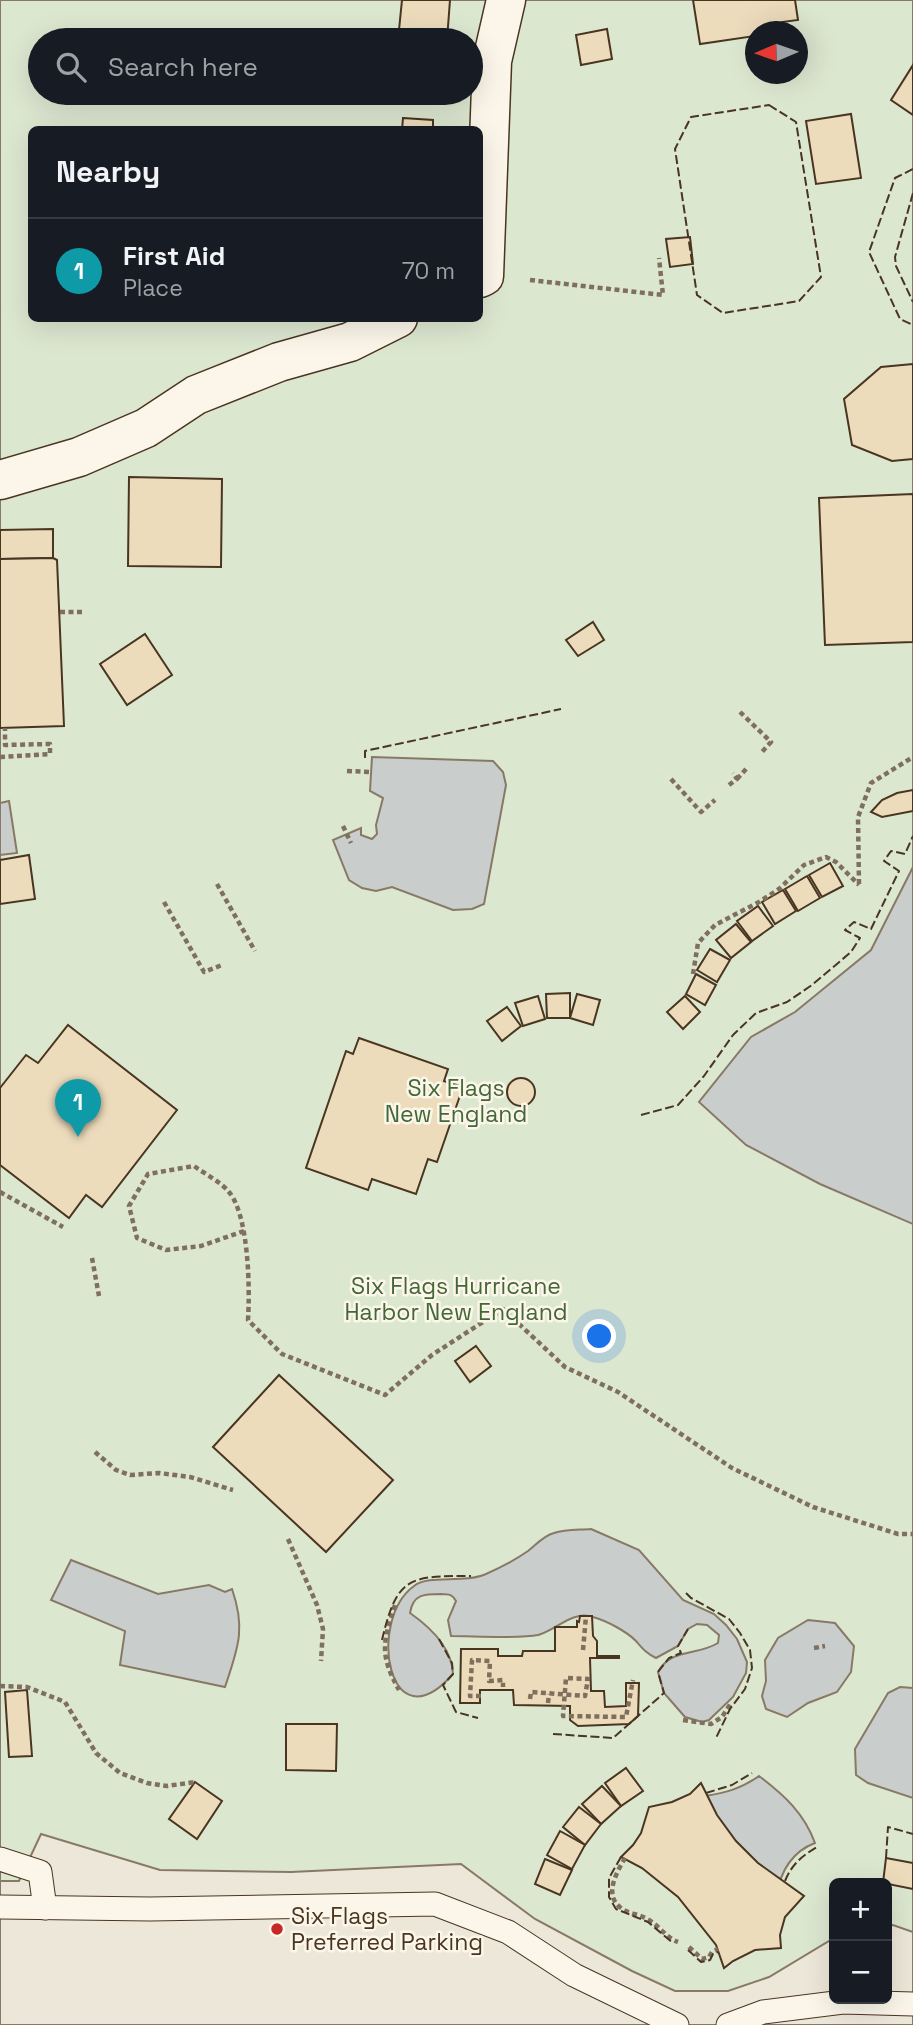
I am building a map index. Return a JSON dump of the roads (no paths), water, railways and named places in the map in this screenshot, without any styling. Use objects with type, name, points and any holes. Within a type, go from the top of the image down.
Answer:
[{"type":"street","points":[[483,255],[492,61],[506,0]]},
{"type":"street","points":[[0,480],[79,457],[146,428],[196,395],[279,362],[350,342],[390,322]]},
{"type":"lane","points":[[0,1859],[40,1872],[45,1908]]},
{"type":"lane","points":[[0,1907],[150,1909],[435,1904],[508,1932],[573,1975],[677,2025]]},
{"type":"lane","points":[[728,2025],[763,2012],[844,2002],[913,2004]]},
{"type":"place","name":"First Aid","points":[[78,1137]]},
{"type":"place","name":"Six Flags Preferred Parking","points":[[277,1929]]},
{"type":"park label","name":"Six Flags New England","points":[[456,1101]]},
{"type":"park label","name":"Six Flags Hurricane Harbor New England","points":[[456,1299]]}]
